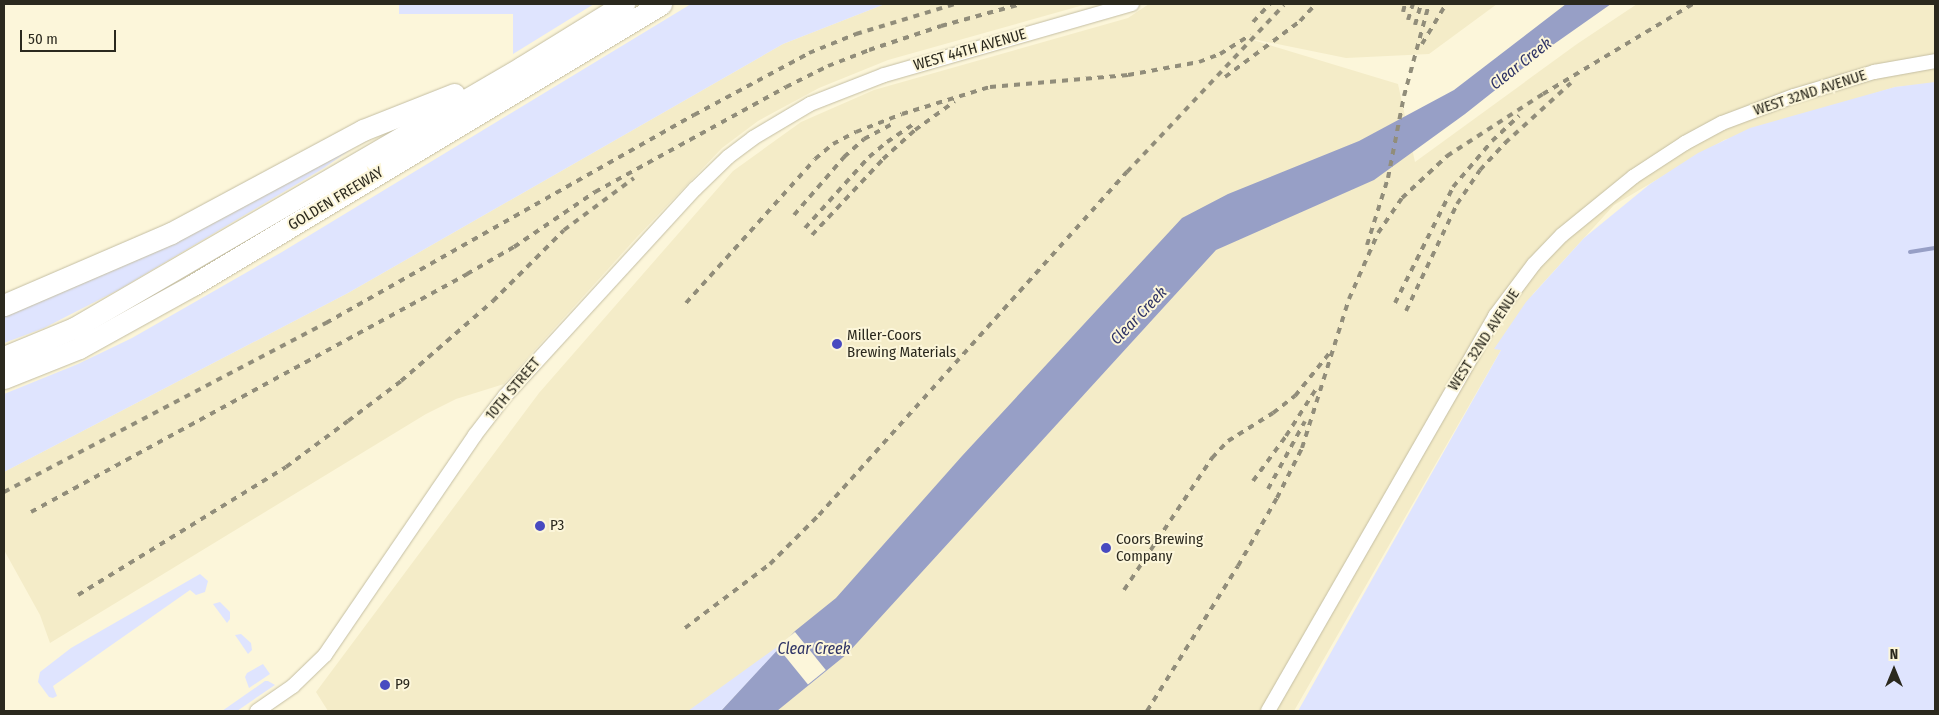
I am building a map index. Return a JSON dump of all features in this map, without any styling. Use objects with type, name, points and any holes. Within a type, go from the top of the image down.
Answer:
[{"type":"highway","name":"GOLDEN FREEWAY","points":[[4,358],[74,328],[522,67],[624,4]]},
{"type":"highway","name":"GOLDEN FREEWAY","points":[[4,378],[78,348],[193,285],[661,4]]},
{"type":"highway","points":[[4,305],[171,233],[363,130],[522,67]]},
{"type":"street","name":"WEST 44TH AVENUE","points":[[810,104],[884,74],[1132,4]]},
{"type":"street","name":"WEST 32ND AVENUE","points":[[1268,711],[1478,344],[1509,297],[1534,264],[1562,235],[1633,177],[1684,143],[1722,123],[1794,96],[1874,72],[1935,61]]},
{"type":"street","name":"10TH STREET","points":[[257,711],[294,686],[325,655],[475,435],[536,361],[568,330],[688,196],[728,157],[753,138],[810,104]]},
{"type":"shaded area","points":[[399,4],[594,4],[513,54],[513,14],[399,14]]},
{"type":"shaded area","points":[[691,4],[885,4],[783,44],[348,293],[4,472],[4,394],[78,364],[132,338],[282,252]]},
{"type":"shaded area","points":[[885,4],[1087,4],[888,60],[819,88],[758,121],[722,148],[637,237],[504,384],[456,399],[426,414],[50,643],[40,615],[4,550],[4,472],[348,293],[783,44]]},
{"type":"shaded area","points":[[1149,4],[1497,4],[1429,54],[1346,58],[1243,37],[1398,84],[1415,162],[1577,44],[1637,4],[1935,4],[1935,83],[1895,87],[1724,140],[1614,205],[1533,294],[1294,711],[328,711],[316,692],[539,393],[733,171],[801,122],[874,90],[1128,18]]},
{"type":"shaded area","points":[[1935,82],[1935,711],[1298,711],[1501,350],[1494,349],[1526,302],[1584,238],[1650,184],[1698,153],[1750,128],[1895,87]]},
{"type":"shaded area","points":[[370,136],[324,168],[120,289],[44,328],[4,343],[4,308]]},
{"type":"shaded area","points":[[200,574],[208,581],[205,592],[196,595],[190,590],[53,686],[57,696],[49,697],[38,682],[40,672],[71,648]]},
{"type":"shaded area","points":[[220,602],[230,612],[230,619],[227,623],[213,604]]},
{"type":"shaded area","points":[[241,634],[251,643],[252,650],[248,654],[235,635]]},
{"type":"shaded area","points":[[777,647],[779,649],[721,711],[688,711]]},
{"type":"shaded area","points":[[263,664],[270,674],[249,688],[245,677],[247,673]]},
{"type":"shaded area","points":[[265,681],[275,685],[237,711],[222,711]]},
{"type":"water","name":"Clear Creek","points":[[1566,4],[1611,4],[1547,49],[1465,114],[1374,180],[1216,250],[847,654],[777,711],[721,711],[795,631],[836,598],[962,456],[1182,218],[1228,194],[1359,141],[1454,90]]},
{"type":"pier","points":[[795,632],[826,670],[808,685],[777,646]]},
{"type":"waterway","points":[[1910,252],[1935,248]]},
{"type":"railway","points":[[4,492],[326,323],[694,115],[809,53],[856,34],[955,4]]},
{"type":"railway","points":[[31,512],[467,274],[514,247],[595,192],[786,87],[828,66],[869,50],[941,26],[1021,4]]},
{"type":"railway","points":[[1253,22],[1270,4]]},
{"type":"railway","points":[[1225,77],[1300,21],[1316,4]]},
{"type":"railway","points":[[1403,12],[1405,4]]},
{"type":"railway","points":[[1408,20],[1413,4]]},
{"type":"railway","points":[[1415,25],[1421,4]]},
{"type":"railway","points":[[1367,245],[1388,178],[1404,96],[1429,4]]},
{"type":"railway","points":[[1422,44],[1446,4]]},
{"type":"railway","points":[[1147,711],[1238,566],[1277,498],[1302,448],[1349,299],[1378,233],[1402,198],[1447,156],[1543,94],[1693,4]]},
{"type":"railway","points":[[685,628],[770,564],[819,515],[1127,172],[1284,5]]},
{"type":"railway","points":[[686,303],[815,159],[833,144],[856,132],[902,114],[990,87],[1128,75],[1199,62],[1220,54],[1250,35]]},
{"type":"railway","points":[[1406,311],[1457,204],[1480,170],[1505,143],[1571,83]]},
{"type":"railway","points":[[812,235],[883,159],[915,130],[955,101]]},
{"type":"railway","points":[[1395,303],[1453,187],[1492,141],[1519,116]]},
{"type":"railway","points":[[794,215],[844,157],[864,139],[894,123]]},
{"type":"railway","points":[[805,228],[869,157],[914,124]]},
{"type":"railway","points":[[78,595],[286,467],[348,421],[401,381],[493,301],[564,230],[634,178]]},
{"type":"railway","points":[[1124,590],[1212,458],[1228,441],[1273,413],[1295,396],[1331,351]]},
{"type":"railway","points":[[1253,481],[1286,436],[1318,386]]},
{"type":"railway","points":[[1268,489],[1305,421]]},
{"type":"place","name":"Miller-Coors Brewing Materials","points":[[837,344]]},
{"type":"place","name":"P3","points":[[540,526]]},
{"type":"place","name":"Coors Brewing Company","points":[[1106,548]]},
{"type":"place","name":"P9","points":[[385,685]]}]
